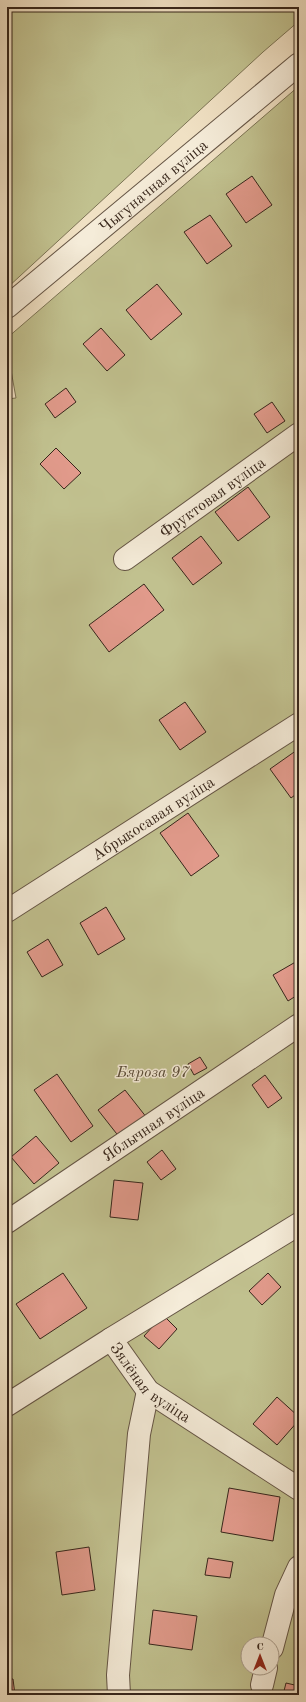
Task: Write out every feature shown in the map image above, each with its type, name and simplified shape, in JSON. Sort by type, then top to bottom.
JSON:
[{"type":"lane","name":"Чыгуначная вуліца","points":[[7,307],[299,64]]},
{"type":"lane","name":"Фруктовая вуліца","points":[[125,559],[299,434]]},
{"type":"lane","name":"Абрыкосавая вуліца","points":[[7,911],[299,724]]},
{"type":"lane","name":"Яблычная вуліца","points":[[7,1222],[299,1025]]},
{"type":"lane","name":"Зялёная вуліца","points":[[299,1224],[111,1339],[148,1391],[299,1489]]},
{"type":"lane","points":[[7,1405],[111,1339]]},
{"type":"lane","points":[[119,1695],[119,1668],[139,1434],[148,1391]]},
{"type":"lane","points":[[275,1636],[286,1595],[299,1566]]},
{"type":"green space","points":[[7,7],[299,7],[299,21],[263,52],[7,288]]},
{"type":"green space","name":"Бяроза 97","points":[[299,86],[299,1695],[7,1695],[7,399],[16,398],[7,348],[7,338]]},
{"type":"building","points":[[252,176],[272,205],[246,223],[226,194]]},
{"type":"building","points":[[210,215],[232,246],[207,264],[184,232]]},
{"type":"building","points":[[157,284],[182,314],[151,340],[126,310]]},
{"type":"building","points":[[101,328],[125,355],[107,371],[83,344]]},
{"type":"building","points":[[66,388],[76,402],[55,418],[45,404]]},
{"type":"building","points":[[272,402],[285,421],[267,433],[254,414]]},
{"type":"building","points":[[56,448],[81,473],[64,489],[40,464]]},
{"type":"building","points":[[248,487],[270,517],[238,541],[215,512]]},
{"type":"building","points":[[201,536],[222,563],[193,585],[172,558]]},
{"type":"building","points":[[144,584],[164,610],[109,652],[89,625]]},
{"type":"building","points":[[185,702],[206,732],[180,750],[159,720]]},
{"type":"building","points":[[297,750],[299,752],[299,792],[291,798],[270,769]]},
{"type":"building","points":[[188,813],[219,856],[191,876],[160,833]]},
{"type":"building","points":[[106,907],[125,939],[98,955],[80,923]]},
{"type":"building","points":[[48,939],[63,965],[42,977],[27,952]]},
{"type":"building","points":[[299,960],[299,994],[288,1001],[273,975]]},
{"type":"building","points":[[200,1057],[207,1068],[194,1075],[188,1064]]},
{"type":"building","points":[[57,1074],[93,1126],[71,1142],[34,1090]]},
{"type":"building","points":[[265,1075],[282,1098],[268,1108],[252,1085]]},
{"type":"building","points":[[125,1090],[147,1118],[120,1138],[98,1110]]},
{"type":"building","points":[[36,1136],[59,1163],[34,1184],[11,1157]]},
{"type":"building","points":[[162,1150],[176,1169],[161,1180],[147,1162]]},
{"type":"building","points":[[114,1180],[143,1183],[138,1220],[110,1217]]},
{"type":"building","points":[[63,1273],[87,1308],[40,1339],[16,1304]]},
{"type":"building","points":[[268,1273],[281,1287],[262,1305],[249,1291]]},
{"type":"building","points":[[163,1315],[177,1329],[159,1349],[144,1336]]},
{"type":"building","points":[[277,1397],[299,1417],[299,1420],[277,1445],[253,1424]]},
{"type":"building","points":[[229,1488],[280,1497],[273,1541],[221,1532]]},
{"type":"building","points":[[89,1547],[95,1590],[62,1595],[56,1552]]},
{"type":"building","points":[[208,1558],[233,1562],[230,1578],[205,1575]]},
{"type":"building","points":[[153,1610],[197,1616],[192,1650],[149,1644]]},
{"type":"building","points":[[7,1679],[13,1679],[15,1695],[7,1695]]},
{"type":"building","points":[[286,1683],[299,1686],[299,1695],[283,1695]]}]
